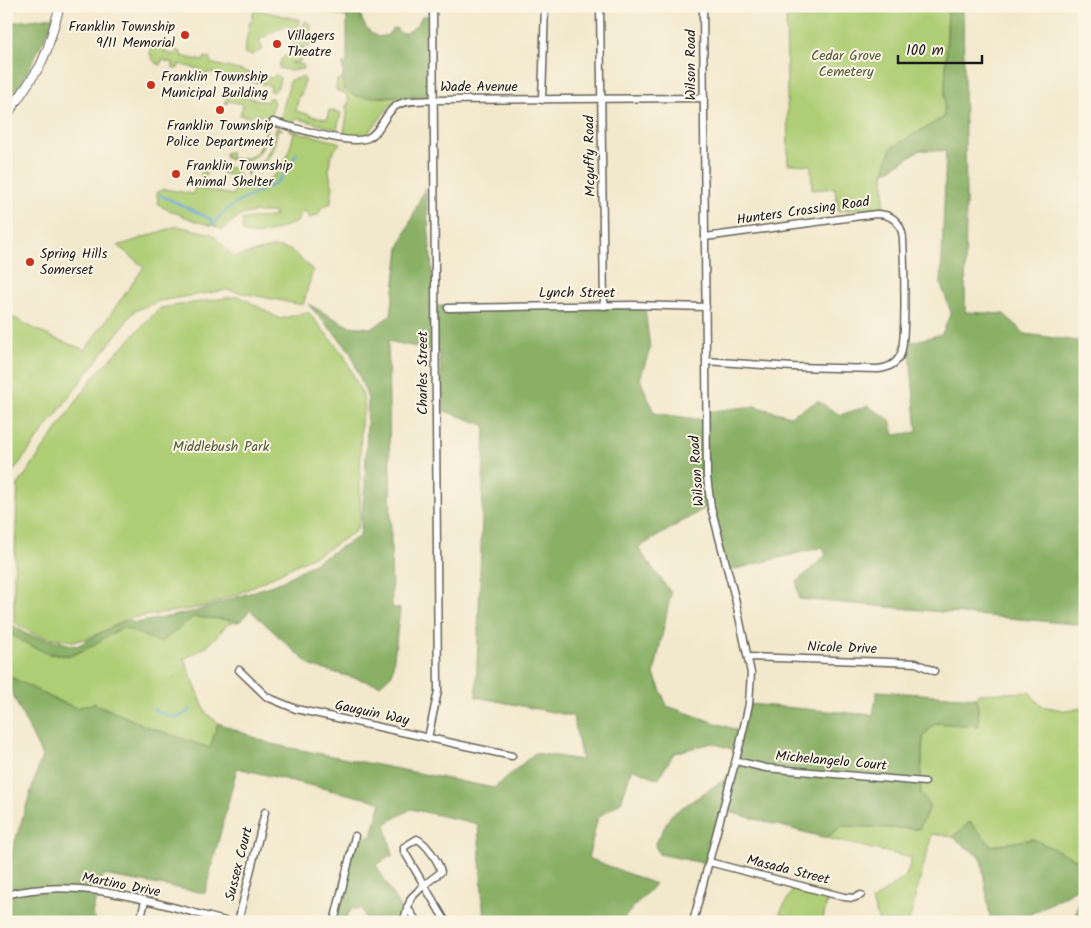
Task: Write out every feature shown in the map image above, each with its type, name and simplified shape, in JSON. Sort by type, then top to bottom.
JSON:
[{"type":"street","points":[[6,117],[40,66],[48,50],[60,6]]},
{"type":"street","name":"Charles Street","points":[[428,738],[438,691],[433,6]]},
{"type":"street","points":[[542,100],[544,6]]},
{"type":"street","name":"Mcguffy Road","points":[[600,6],[604,306]]},
{"type":"street","name":"Wilson Road","points":[[693,922],[736,761],[749,704],[751,673],[735,598],[710,507],[707,477],[703,6]]},
{"type":"street","name":"Wade Avenue","points":[[273,122],[347,140],[361,140],[374,133],[398,104],[434,100],[704,98]]},
{"type":"street","name":"Hunters Crossing Road","points":[[705,237],[876,214],[889,216],[899,226],[903,238],[904,294],[902,350],[896,363],[890,367],[878,369],[822,368],[706,361]]},
{"type":"street","name":"Lynch Street","points":[[448,308],[706,307]]},
{"type":"street","name":"Nicole Drive","points":[[748,657],[916,663],[934,671]]},
{"type":"street","name":"Gauguin Way","points":[[239,670],[267,697],[296,709],[512,756]]},
{"type":"street","name":"Michelangelo Court","points":[[736,761],[766,768],[925,782]]},
{"type":"street","name":"Sussex Court","points":[[238,922],[265,812]]},
{"type":"street","points":[[334,922],[355,836]]},
{"type":"street","points":[[403,922],[411,898],[424,885],[441,872],[440,867],[426,847],[417,839],[404,847],[404,851],[424,885],[446,922]]},
{"type":"street","name":"Masada Street","points":[[709,862],[844,897],[853,898],[861,895]]},
{"type":"street","name":"Martino Drive","points":[[6,896],[44,889],[73,888],[102,891],[229,922]]},
{"type":"street","points":[[140,922],[145,901]]},
{"type":"street","points":[[407,907],[417,922]]},
{"type":"green space","points":[[303,6],[362,6],[361,16],[364,24],[378,37],[388,35],[392,29],[396,28],[401,33],[408,32],[422,16],[429,16],[432,96],[366,97],[349,93],[343,88],[343,64],[347,63],[347,17]]},
{"type":"green space","name":"Cedar Grove Cemetery","points":[[786,6],[948,6],[944,117],[891,148],[884,173],[884,207],[838,211],[835,188],[812,190],[811,165],[788,164]]},
{"type":"green space","points":[[948,6],[963,6],[966,199],[965,312],[1004,314],[1025,334],[1085,342],[1085,625],[799,599],[797,582],[826,555],[823,547],[727,571],[710,505],[638,548],[671,593],[654,674],[667,706],[742,732],[749,704],[873,715],[877,691],[977,698],[979,726],[935,723],[923,737],[920,793],[930,806],[919,829],[842,826],[826,838],[722,810],[708,864],[659,854],[655,845],[671,815],[731,775],[737,751],[712,743],[674,753],[658,779],[632,768],[621,802],[598,817],[588,858],[655,884],[620,922],[484,922],[478,824],[411,809],[385,824],[393,855],[376,865],[408,922],[367,922],[362,909],[351,909],[345,921],[333,918],[351,840],[372,836],[381,802],[237,768],[205,893],[103,875],[92,913],[97,922],[6,922],[6,870],[42,756],[11,691],[6,688],[6,677],[9,676],[56,700],[77,708],[94,703],[148,727],[210,748],[218,723],[271,744],[494,788],[535,753],[582,760],[573,716],[476,697],[485,425],[444,411],[439,352],[388,341],[392,607],[400,609],[392,674],[380,685],[311,666],[250,610],[241,621],[193,617],[160,643],[123,627],[87,649],[62,655],[43,651],[6,632],[6,493],[9,478],[8,622],[28,635],[77,646],[125,620],[136,623],[197,611],[281,582],[360,536],[365,482],[368,399],[350,351],[308,304],[348,326],[373,328],[391,315],[399,248],[425,187],[435,306],[645,309],[650,349],[640,379],[654,413],[704,420],[705,412],[754,406],[790,416],[818,401],[840,415],[868,406],[890,420],[894,435],[917,432],[909,343],[942,334],[951,312],[941,284],[946,151],[920,150],[884,173],[891,148],[944,117]]},
{"type":"green space","points":[[254,9],[300,20],[300,24],[291,31],[288,25],[279,28],[259,40],[263,49],[252,55],[244,53]]},
{"type":"green space","points":[[55,17],[12,102],[6,100],[6,23]]},
{"type":"green space","points":[[305,21],[311,24],[311,46],[296,48],[292,41],[296,37],[295,35],[301,32]]},
{"type":"green space","points":[[151,46],[164,48],[164,52],[175,55],[176,50],[181,52],[181,56],[203,61],[205,57],[211,58],[210,63],[272,78],[276,74],[280,78],[279,85],[272,92],[270,91],[271,86],[235,78],[234,83],[222,80],[223,75],[208,72],[207,76],[201,74],[201,70],[179,64],[178,69],[173,68],[173,63],[162,60],[160,65],[150,55]]},
{"type":"green space","points":[[301,47],[304,48],[300,62],[289,63],[304,65],[303,69],[290,71],[279,68],[281,59]]},
{"type":"green space","points":[[303,77],[305,79],[296,111],[327,119],[329,110],[341,113],[336,134],[333,133],[333,128],[296,118],[293,124],[280,121],[290,80]]},
{"type":"green space","points":[[343,79],[380,98],[396,96],[417,98],[394,103],[365,135],[359,138],[352,137],[344,133],[347,114],[346,105],[348,105],[349,99],[346,94],[336,90],[337,80]]},
{"type":"green space","points":[[227,94],[267,102],[268,98],[272,98],[274,103],[270,118],[253,114],[250,117],[240,115],[243,104],[228,101],[227,104],[225,103]]},
{"type":"green space","points":[[262,124],[268,125],[267,134],[257,155],[244,161],[226,158],[225,154],[227,152],[231,152],[231,158],[240,159],[252,156],[257,152],[266,127]]},
{"type":"green space","points":[[279,127],[283,130],[278,129],[270,155],[262,164],[248,171],[247,176],[246,169],[253,167],[264,159],[276,128]]},
{"type":"green space","points":[[290,130],[341,143],[333,153],[329,169],[333,187],[331,203],[322,207],[318,215],[309,218],[308,214],[301,212],[297,222],[254,235],[243,231],[242,220],[275,216],[274,212],[247,213],[237,218],[224,229],[220,229],[195,221],[162,207],[158,203],[157,193],[164,189],[193,194],[195,187],[199,187],[202,170],[205,169],[209,162],[212,166],[207,170],[202,189],[233,195],[237,184],[237,177],[222,173],[219,169],[221,166],[237,169],[240,180],[248,183],[249,187],[268,180],[275,175],[285,161],[294,133]]},
{"type":"green space","points":[[177,226],[212,234],[234,257],[275,247],[291,250],[313,270],[303,305],[227,290],[159,301],[134,311],[9,477],[6,493],[6,314],[51,337],[85,350],[144,267],[118,246]]},
{"type":"green space","name":"Middlebush Park","points":[[239,296],[280,319],[308,312],[344,355],[363,396],[365,409],[361,420],[360,519],[356,531],[328,549],[236,595],[203,607],[132,618],[86,639],[72,641],[45,637],[31,633],[14,622],[18,485],[94,376],[160,308]]},
{"type":"green space","points":[[210,609],[241,621],[228,624],[206,647],[184,659],[206,713],[218,723],[210,748],[148,727],[94,703],[77,708],[56,700],[9,676],[6,677],[6,632],[48,654],[72,656],[123,627],[160,642],[193,616]]},
{"type":"green space","points":[[1029,692],[1041,706],[1069,711],[1085,707],[1085,861],[1078,860],[1033,839],[992,846],[970,822],[953,837],[932,834],[909,922],[879,922],[872,901],[906,876],[912,858],[826,838],[842,826],[919,829],[923,737],[935,723],[979,726],[977,694]]},
{"type":"green space","points":[[970,822],[992,846],[1033,839],[1078,860],[1085,861],[1085,922],[1074,922],[1082,886],[1029,915],[1028,922],[988,922],[990,917],[981,858],[953,837]]},
{"type":"green space","points":[[795,886],[829,895],[822,922],[779,914]]},
{"type":"waterway","points":[[213,225],[220,216],[235,204],[277,182],[286,172],[297,153]]},
{"type":"waterway","points":[[160,195],[211,219],[213,225]]},
{"type":"waterway","points":[[154,709],[173,717],[181,716],[191,709]]},
{"type":"place","name":"Franklin Township 9/11 Memorial","points":[[185,35]]},
{"type":"place","name":"Villagers Theatre","points":[[277,44]]},
{"type":"place","name":"Franklin Township Municipal Building","points":[[151,85]]},
{"type":"place","name":"Franklin Township Police Department","points":[[220,110]]},
{"type":"place","name":"Franklin Township Animal Shelter","points":[[176,174]]},
{"type":"place","name":"Spring Hills Somerset","points":[[30,262]]}]
